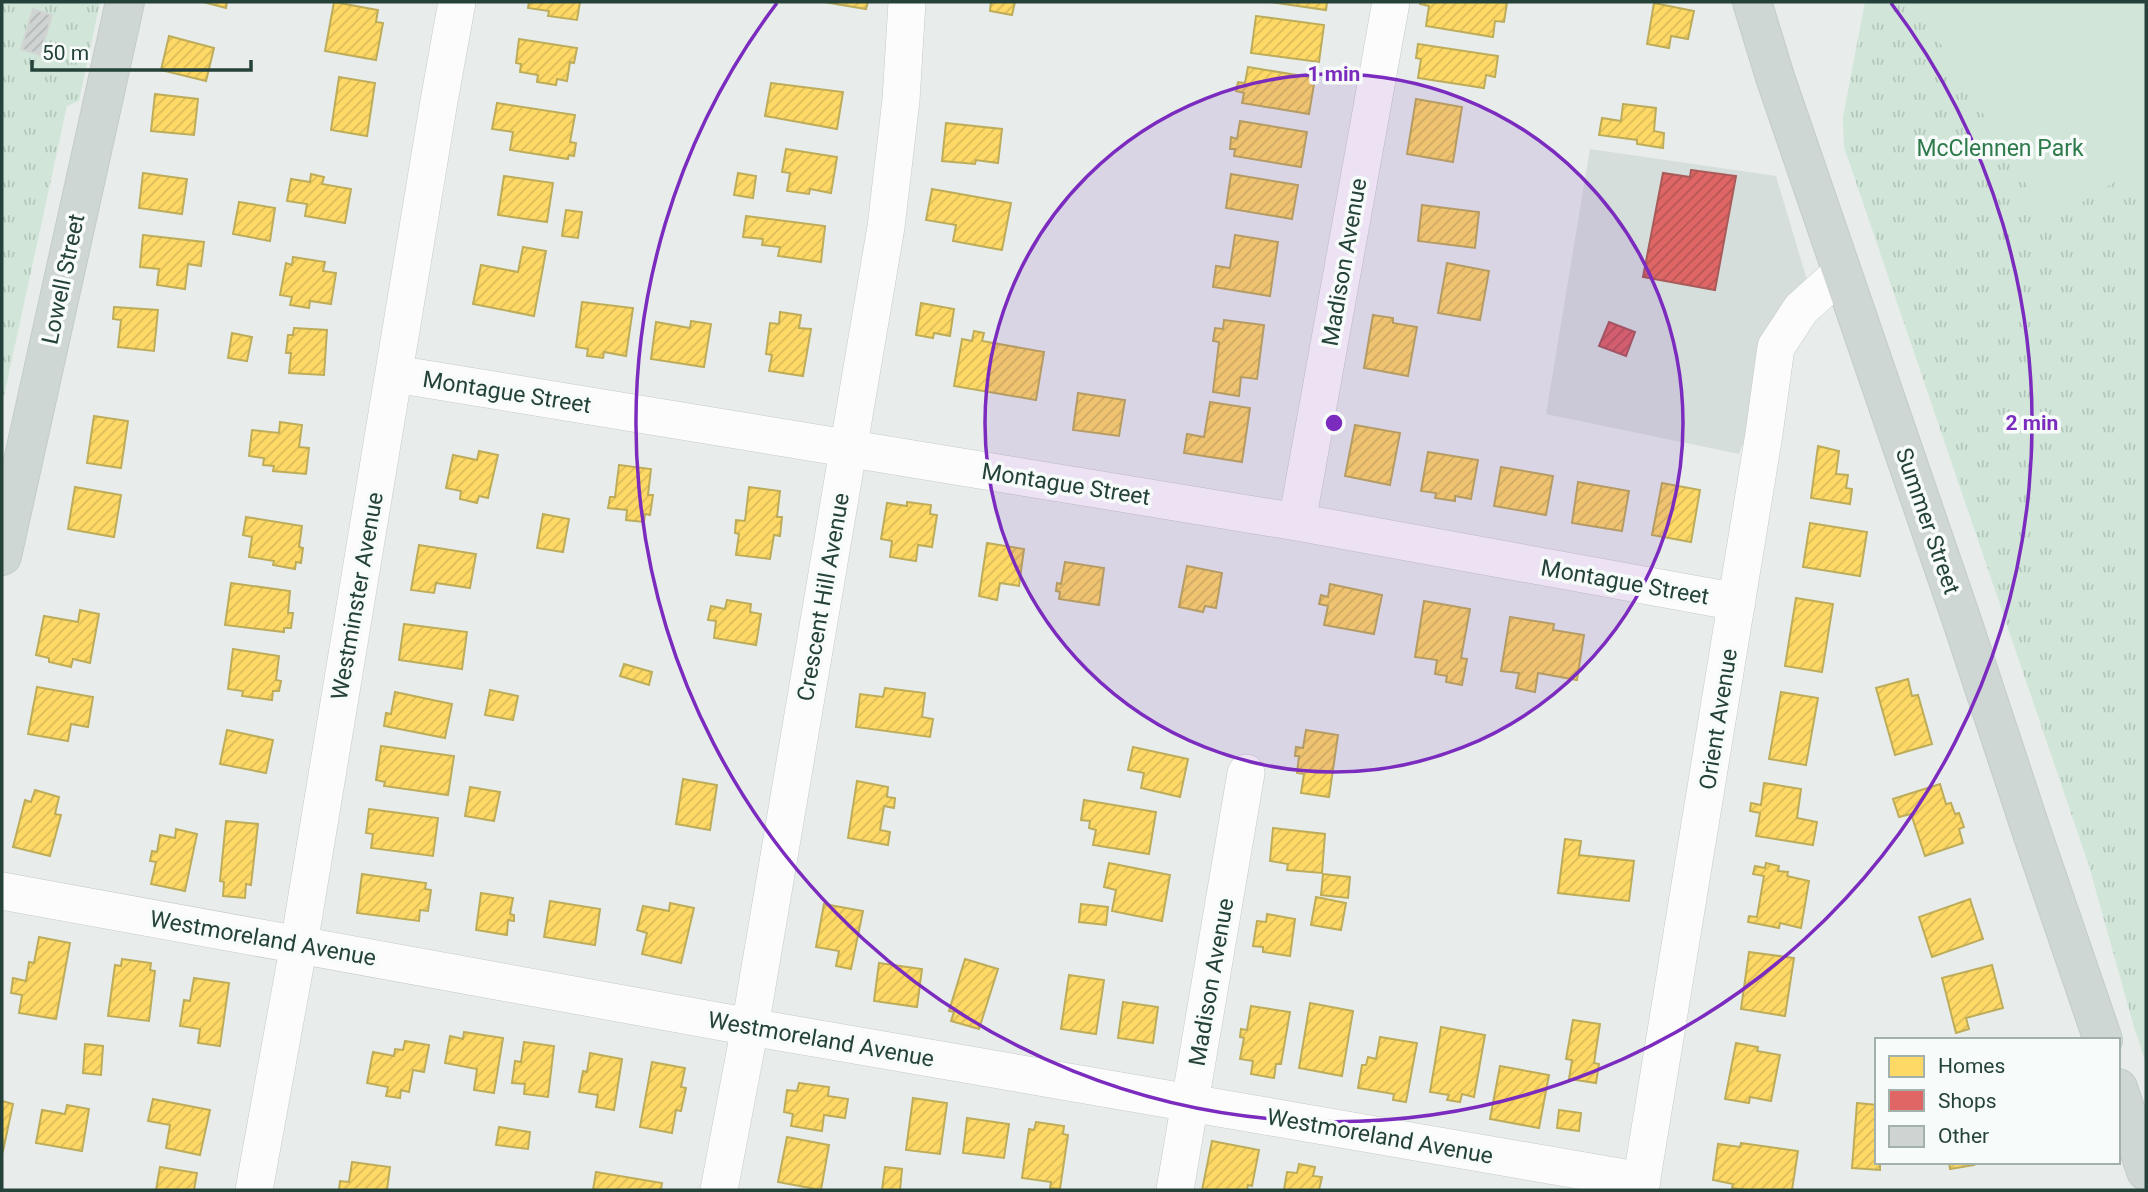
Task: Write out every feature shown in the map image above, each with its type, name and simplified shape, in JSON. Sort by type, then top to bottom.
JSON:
[{"type":"main road","name":"Lowell Street","points":[[2,556],[125,2]]},
{"type":"main road","name":"Summer Street","points":[[1752,2],[1774,77],[2102,1038]]},
{"type":"main road","points":[[2120,1094],[2146,1171]]},
{"type":"street","name":"Westminster Avenue","points":[[254,1190],[299,944],[457,2]]},
{"type":"street","name":"Crescent Hill Avenue","points":[[719,1190],[750,1027],[886,227],[901,100],[906,2]]},
{"type":"street","name":"Madison Avenue","points":[[1297,522],[1391,2]]},
{"type":"street","name":"Orient Avenue","points":[[1641,1186],[1776,347],[1801,309],[1842,272]]},
{"type":"street","name":"Montague Street","points":[[395,374],[1297,522],[1737,602]]},
{"type":"street","name":"Madison Avenue","points":[[1175,1190],[1247,773]]},
{"type":"street","name":"Westmoreland Avenue","points":[[2,891],[1641,1186]]},
{"type":"shaded area","points":[[1590,149],[1776,176],[1807,280],[1739,454],[1546,414]]},
{"type":"green space","points":[[2,2],[100,2],[79,101],[67,106],[2,405]]},
{"type":"green space","name":"McClennen Park","points":[[1865,2],[2146,2],[2146,1063],[2089,866],[1844,147],[1843,117]]},
{"type":"green space","points":[[1915,2],[2146,2],[2146,163],[2064,213],[2041,209]]},
{"type":"building: Homes","points":[[203,2],[227,2],[226,8]]},
{"type":"building: Homes","points":[[334,2],[378,10],[376,22],[383,23],[376,60],[325,51]]},
{"type":"building: Homes","points":[[529,2],[580,2],[577,20],[548,16],[549,11],[528,8]]},
{"type":"building: Homes","points":[[824,2],[868,2],[866,9]]},
{"type":"building: Homes","points":[[991,2],[1015,2],[1012,15],[990,11]]},
{"type":"building: Homes","points":[[1270,2],[1327,2],[1326,10]]},
{"type":"building: Homes","points":[[1420,2],[1507,3],[1504,22],[1495,21],[1493,37],[1426,26],[1429,6]]},
{"type":"building: Homes","points":[[1654,3],[1694,11],[1688,39],[1671,36],[1669,48],[1647,44]]},
{"type":"building: Homes","points":[[1256,16],[1324,25],[1319,62],[1251,53]]},
{"type":"building: Homes","points":[[169,36],[214,48],[206,81],[161,70]]},
{"type":"building: Homes","points":[[519,39],[577,48],[574,63],[570,62],[567,81],[557,79],[556,85],[537,82],[538,75],[520,72],[521,64],[516,63]]},
{"type":"building: Homes","points":[[1418,44],[1498,56],[1495,77],[1486,75],[1484,88],[1418,78],[1421,59],[1416,58]]},
{"type":"building: Homes","points":[[1248,67],[1315,78],[1309,114],[1242,103],[1244,93],[1236,91],[1238,82],[1245,83]]},
{"type":"building: Homes","points":[[339,77],[375,83],[367,136],[331,130]]},
{"type":"building: Homes","points":[[771,83],[843,92],[837,129],[765,116]]},
{"type":"building: Homes","points":[[155,94],[198,99],[194,135],[151,131]]},
{"type":"building: Homes","points":[[1416,99],[1462,107],[1453,162],[1407,154]]},
{"type":"building: Homes","points":[[497,103],[575,115],[570,142],[576,143],[574,156],[569,155],[568,159],[510,150],[513,132],[492,129]]},
{"type":"building: Homes","points":[[1623,104],[1656,108],[1654,131],[1664,133],[1663,148],[1637,144],[1637,140],[1599,135],[1602,118],[1621,121]]},
{"type":"building: Homes","points":[[1240,121],[1307,132],[1301,167],[1234,156],[1235,149],[1230,149],[1231,137],[1237,139]]},
{"type":"building: Homes","points":[[946,123],[1002,129],[998,163],[976,160],[975,164],[942,161]]},
{"type":"building: Homes","points":[[786,149],[837,157],[831,193],[810,189],[809,194],[787,191],[790,173],[782,172]]},
{"type":"building: Homes","points":[[143,173],[187,179],[182,214],[139,208]]},
{"type":"building: Homes","points":[[738,173],[756,176],[753,198],[734,195]]},
{"type":"building: Homes","points":[[311,174],[324,177],[322,184],[351,189],[345,223],[305,216],[307,204],[287,201],[291,179],[310,182]]},
{"type":"building: Homes","points":[[1231,174],[1298,185],[1292,219],[1226,208]]},
{"type":"building: Homes","points":[[504,176],[553,183],[547,222],[498,215]]},
{"type":"building: Homes","points":[[932,189],[1011,203],[1002,250],[953,241],[956,225],[926,220]]},
{"type":"building: Homes","points":[[239,202],[275,208],[270,241],[233,234]]},
{"type":"building: Homes","points":[[1422,205],[1479,212],[1475,248],[1418,241]]},
{"type":"building: Homes","points":[[566,210],[582,212],[578,238],[562,236]]},
{"type":"building: Homes","points":[[746,216],[825,226],[821,262],[778,256],[780,247],[762,245],[763,239],[743,237]]},
{"type":"building: Homes","points":[[143,235],[204,242],[201,266],[188,264],[185,289],[157,285],[159,269],[140,267]]},
{"type":"building: Homes","points":[[1235,235],[1278,242],[1270,296],[1213,287],[1216,266],[1230,268]]},
{"type":"building: Homes","points":[[523,247],[546,251],[534,316],[473,304],[481,265],[518,272]]},
{"type":"building: Homes","points":[[293,257],[325,262],[323,271],[336,273],[331,304],[310,301],[309,308],[290,305],[292,297],[280,295],[286,263],[292,265]]},
{"type":"building: Homes","points":[[1447,263],[1489,271],[1480,320],[1438,313]]},
{"type":"building: Homes","points":[[582,302],[633,308],[626,356],[604,352],[603,358],[587,356],[588,349],[576,347]]},
{"type":"building: Homes","points":[[921,303],[954,309],[950,336],[934,333],[933,338],[916,335]]},
{"type":"building: Homes","points":[[114,307],[158,310],[154,351],[118,347],[121,320],[113,319]]},
{"type":"building: Homes","points":[[780,312],[801,315],[799,328],[811,329],[803,376],[769,371],[772,355],[766,354],[770,323],[779,324]]},
{"type":"building: Homes","points":[[1373,315],[1393,318],[1393,323],[1417,327],[1408,376],[1364,368]]},
{"type":"building: Homes","points":[[1224,320],[1264,325],[1257,379],[1241,377],[1239,396],[1213,392],[1219,342],[1213,341],[1215,328],[1223,329]]},
{"type":"building: Homes","points":[[691,321],[711,324],[704,367],[651,359],[656,322],[690,328]]},
{"type":"building: Homes","points":[[294,328],[327,330],[324,375],[289,373],[291,353],[286,353],[288,335],[293,335]]},
{"type":"building: Homes","points":[[974,331],[984,333],[982,341],[1044,352],[1036,400],[954,386],[962,339],[972,341]]},
{"type":"building: Homes","points":[[232,333],[252,337],[247,361],[228,358]]},
{"type":"building: Homes","points":[[1078,393],[1125,400],[1119,436],[1073,430]]},
{"type":"building: Homes","points":[[1210,402],[1250,408],[1242,462],[1184,453],[1187,434],[1204,437]]},
{"type":"building: Homes","points":[[94,416],[128,421],[121,468],[87,463]]},
{"type":"building: Homes","points":[[280,422],[302,425],[299,447],[309,448],[306,474],[273,471],[274,466],[263,465],[264,458],[249,456],[252,430],[279,433]]},
{"type":"building: Homes","points":[[1355,425],[1400,433],[1390,485],[1345,476]]},
{"type":"building: Homes","points":[[1818,446],[1839,451],[1836,474],[1848,475],[1846,488],[1852,489],[1850,504],[1811,498]]},
{"type":"building: Homes","points":[[479,451],[498,455],[488,498],[479,496],[477,503],[460,499],[461,491],[446,488],[453,455],[477,460]]},
{"type":"building: Homes","points":[[1428,452],[1478,460],[1471,499],[1455,496],[1455,501],[1435,498],[1436,493],[1421,491]]},
{"type":"building: Homes","points":[[619,465],[651,469],[648,495],[653,495],[650,515],[645,514],[644,522],[626,520],[627,510],[608,508],[610,497],[615,497]]},
{"type":"building: Homes","points":[[1501,467],[1553,476],[1546,515],[1494,506]]},
{"type":"building: Homes","points":[[1578,482],[1629,491],[1622,531],[1572,523]]},
{"type":"building: Homes","points":[[1662,483],[1700,490],[1691,542],[1652,535]]},
{"type":"building: Homes","points":[[75,487],[121,495],[114,537],[68,529]]},
{"type":"building: Homes","points":[[749,487],[780,491],[777,517],[782,517],[780,536],[774,535],[770,559],[736,555],[739,534],[735,533],[736,520],[745,521]]},
{"type":"building: Homes","points":[[907,502],[931,505],[930,514],[937,515],[932,547],[918,545],[916,561],[890,557],[892,541],[881,539],[887,503],[907,506]]},
{"type":"building: Homes","points":[[543,514],[569,519],[563,552],[537,548]]},
{"type":"building: Homes","points":[[246,517],[302,526],[299,547],[303,548],[301,563],[296,562],[295,569],[273,565],[274,561],[249,557],[252,537],[243,535]]},
{"type":"building: Homes","points":[[1810,523],[1867,532],[1860,576],[1803,567]]},
{"type":"building: Homes","points":[[987,543],[1024,549],[1019,586],[1000,583],[997,600],[979,596]]},
{"type":"building: Homes","points":[[419,545],[476,554],[470,588],[436,583],[434,593],[411,590]]},
{"type":"building: Homes","points":[[1065,562],[1104,568],[1099,605],[1059,599],[1057,583],[1061,584]]},
{"type":"building: Homes","points":[[1187,566],[1222,573],[1216,608],[1205,606],[1203,612],[1179,607]]},
{"type":"building: Homes","points":[[231,583],[290,591],[288,613],[293,613],[291,628],[284,628],[284,632],[225,625]]},
{"type":"building: Homes","points":[[1330,584],[1382,595],[1374,634],[1324,625],[1328,606],[1319,604],[1321,595],[1328,597]]},
{"type":"building: Homes","points":[[1796,598],[1833,604],[1822,672],[1785,666]]},
{"type":"building: Homes","points":[[727,600],[751,604],[750,612],[761,614],[756,645],[714,638],[716,621],[708,620],[711,606],[725,609]]},
{"type":"building: Homes","points":[[1424,601],[1470,609],[1461,658],[1467,659],[1462,685],[1446,682],[1447,676],[1435,674],[1437,660],[1415,657]]},
{"type":"building: Homes","points":[[80,610],[99,614],[90,663],[73,659],[71,667],[49,662],[49,658],[36,655],[44,616],[78,622]]},
{"type":"building: Homes","points":[[1510,617],[1554,624],[1553,630],[1584,635],[1577,680],[1538,673],[1535,692],[1516,688],[1519,673],[1501,671]]},
{"type":"building: Homes","points":[[404,624],[467,632],[462,669],[399,660]]},
{"type":"building: Homes","points":[[233,649],[279,656],[276,680],[281,681],[279,691],[273,691],[272,700],[242,696],[243,691],[228,689]]},
{"type":"building: Homes","points":[[624,664],[652,672],[649,685],[620,676]]},
{"type":"building: Homes","points":[[1908,679],[1912,696],[1918,695],[1932,744],[1895,755],[1876,688]]},
{"type":"building: Homes","points":[[37,687],[93,697],[88,727],[71,724],[68,741],[28,734]]},
{"type":"building: Homes","points":[[885,688],[925,693],[922,717],[933,719],[930,737],[856,727],[860,694],[883,697]]},
{"type":"building: Homes","points":[[490,690],[518,696],[513,720],[485,715]]},
{"type":"building: Homes","points":[[395,692],[452,704],[445,738],[384,726],[386,713],[391,714]]},
{"type":"building: Homes","points":[[1781,692],[1818,698],[1806,765],[1769,759]]},
{"type":"building: Homes","points":[[227,730],[273,740],[266,773],[220,764]]},
{"type":"building: Homes","points":[[1306,730],[1338,735],[1329,797],[1301,793],[1304,774],[1297,773],[1299,756],[1295,756],[1296,747],[1303,748]]},
{"type":"building: Homes","points":[[381,746],[454,756],[448,795],[384,786],[385,782],[376,780]]},
{"type":"building: Homes","points":[[1133,747],[1188,759],[1180,797],[1141,788],[1144,773],[1128,770]]},
{"type":"building: Homes","points":[[683,779],[717,785],[710,830],[676,824]]},
{"type":"building: Homes","points":[[857,781],[888,787],[887,797],[895,798],[894,808],[884,806],[880,830],[890,832],[888,845],[848,838]]},
{"type":"building: Homes","points":[[1764,783],[1801,789],[1797,818],[1817,822],[1813,845],[1756,836],[1760,813],[1750,811],[1751,803],[1761,805]]},
{"type":"building: Homes","points":[[1940,784],[1946,804],[1951,803],[1955,814],[1959,813],[1964,827],[1959,829],[1963,843],[1925,856],[1911,814],[1899,817],[1893,799]]},
{"type":"building: Homes","points":[[470,787],[500,792],[494,821],[465,816]]},
{"type":"building: Homes","points":[[35,790],[59,797],[55,814],[61,815],[50,856],[13,847],[25,800],[31,802]]},
{"type":"building: Homes","points":[[1084,800],[1156,812],[1149,854],[1093,845],[1096,830],[1089,828],[1090,821],[1081,820]]},
{"type":"building: Homes","points":[[369,809],[438,818],[433,856],[371,848],[373,834],[366,833]]},
{"type":"building: Homes","points":[[226,821],[258,824],[251,885],[246,884],[245,898],[223,896],[224,882],[220,881]]},
{"type":"building: Homes","points":[[1273,828],[1325,834],[1322,873],[1287,870],[1288,864],[1270,861]]},
{"type":"building: Homes","points":[[176,829],[197,834],[185,891],[151,884],[156,862],[150,861],[152,851],[157,852],[160,835],[175,838]]},
{"type":"building: Homes","points":[[1565,839],[1581,841],[1579,855],[1634,861],[1629,901],[1558,893]]},
{"type":"building: Homes","points":[[1109,863],[1170,875],[1162,921],[1112,911],[1116,890],[1104,887]]},
{"type":"building: Homes","points":[[1766,863],[1779,866],[1778,871],[1788,872],[1787,876],[1809,881],[1801,928],[1780,923],[1779,928],[1748,922],[1749,916],[1757,917],[1764,876],[1753,874],[1755,866],[1765,868]]},
{"type":"building: Homes","points":[[362,874],[426,883],[425,889],[431,890],[428,911],[420,910],[419,921],[357,913]]},
{"type":"building: Homes","points":[[1323,874],[1350,877],[1348,898],[1321,895]]},
{"type":"building: Homes","points":[[481,893],[513,898],[510,914],[514,915],[514,921],[508,920],[507,935],[476,930]]},
{"type":"building: Homes","points":[[1316,897],[1346,903],[1341,930],[1311,925]]},
{"type":"building: Homes","points":[[1970,899],[1983,939],[1932,957],[1919,917]]},
{"type":"building: Homes","points":[[550,901],[600,909],[595,945],[544,937]]},
{"type":"building: Homes","points":[[670,903],[694,908],[681,963],[642,954],[647,933],[637,930],[643,906],[669,911]]},
{"type":"building: Homes","points":[[824,904],[863,911],[851,969],[836,966],[839,951],[816,947]]},
{"type":"building: Homes","points":[[1081,904],[1108,907],[1106,925],[1079,922]]},
{"type":"building: Homes","points":[[1267,914],[1295,919],[1290,956],[1263,952],[1263,947],[1253,946],[1257,921],[1266,922]]},
{"type":"building: Homes","points":[[39,937],[70,943],[56,1019],[19,1013],[22,995],[11,993],[13,978],[26,981],[29,962],[34,963]]},
{"type":"building: Homes","points":[[1749,952],[1794,958],[1785,1016],[1741,1009]]},
{"type":"building: Homes","points":[[122,959],[151,963],[150,970],[155,971],[149,1021],[108,1016],[115,965],[121,966]]},
{"type":"building: Homes","points":[[965,959],[998,969],[979,1029],[951,1021],[954,1012],[949,1011]]},
{"type":"building: Homes","points":[[879,963],[922,969],[917,1007],[874,1001]]},
{"type":"building: Homes","points":[[1992,965],[2003,1008],[1966,1018],[1969,1029],[1956,1033],[1942,978]]},
{"type":"building: Homes","points":[[1069,975],[1104,980],[1096,1034],[1061,1029]]},
{"type":"building: Homes","points":[[194,978],[229,983],[220,1046],[198,1043],[200,1029],[180,1026],[184,1000],[190,1001]]},
{"type":"building: Homes","points":[[1123,1002],[1158,1007],[1153,1043],[1118,1038]]},
{"type":"building: Homes","points":[[1310,1003],[1353,1011],[1342,1076],[1299,1068]]},
{"type":"building: Homes","points":[[1251,1006],[1290,1012],[1281,1064],[1276,1064],[1274,1078],[1251,1074],[1253,1061],[1240,1059],[1244,1038],[1240,1037],[1241,1029],[1247,1030]]},
{"type":"building: Homes","points":[[1573,1020],[1600,1024],[1594,1063],[1599,1064],[1596,1083],[1569,1079],[1572,1060],[1566,1059]]},
{"type":"building: Homes","points":[[1441,1027],[1485,1035],[1474,1097],[1462,1094],[1460,1102],[1447,1100],[1449,1095],[1430,1092]]},
{"type":"building: Homes","points":[[464,1032],[503,1038],[494,1093],[474,1090],[477,1069],[445,1063],[450,1036],[463,1039]]},
{"type":"building: Homes","points":[[1380,1037],[1417,1043],[1406,1102],[1393,1100],[1394,1094],[1358,1088],[1362,1065],[1366,1065],[1368,1057],[1376,1059]]},
{"type":"building: Homes","points":[[405,1041],[429,1045],[424,1072],[413,1070],[409,1092],[401,1090],[400,1098],[386,1096],[388,1087],[367,1083],[373,1052],[394,1056],[395,1049],[403,1050]]},
{"type":"building: Homes","points":[[524,1042],[554,1046],[548,1097],[524,1094],[525,1084],[512,1083],[515,1061],[521,1062]]},
{"type":"building: Homes","points":[[1736,1043],[1758,1047],[1757,1051],[1780,1055],[1771,1101],[1750,1097],[1749,1103],[1725,1099]]},
{"type":"building: Homes","points":[[85,1044],[103,1046],[101,1075],[83,1073]]},
{"type":"building: Homes","points":[[590,1053],[622,1059],[614,1110],[596,1107],[598,1095],[579,1092],[583,1071],[587,1072]]},
{"type":"building: Homes","points":[[652,1062],[685,1068],[681,1087],[686,1088],[681,1111],[676,1110],[672,1133],[640,1127]]},
{"type":"building: Homes","points":[[1500,1066],[1549,1075],[1539,1128],[1490,1119]]},
{"type":"building: Homes","points":[[799,1083],[829,1087],[828,1096],[848,1099],[845,1118],[824,1115],[822,1131],[791,1126],[793,1114],[784,1112],[787,1090],[797,1091]]},
{"type":"building: Homes","points":[[913,1098],[947,1103],[940,1154],[906,1150]]},
{"type":"building: Homes","points":[[153,1099],[210,1110],[200,1155],[166,1148],[170,1125],[148,1121]]},
{"type":"building: Homes","points":[[2,1101],[13,1104],[3,1151],[2,1150]]},
{"type":"building: Homes","points":[[1857,1103],[1875,1105],[1875,1164],[1880,1164],[1880,1170],[1852,1168]]},
{"type":"building: Homes","points":[[67,1105],[89,1109],[82,1151],[36,1143],[42,1110],[65,1114]]},
{"type":"building: Homes","points":[[1559,1110],[1581,1113],[1579,1131],[1557,1128]]},
{"type":"building: Homes","points":[[967,1118],[1009,1124],[1004,1158],[963,1153]]},
{"type":"building: Homes","points":[[1036,1122],[1064,1126],[1063,1134],[1068,1135],[1060,1189],[1050,1188],[1051,1182],[1022,1178],[1029,1129],[1034,1130]]},
{"type":"building: Homes","points":[[499,1127],[530,1132],[528,1149],[496,1145]]},
{"type":"building: Homes","points":[[787,1137],[829,1145],[821,1190],[778,1182]]},
{"type":"building: Homes","points":[[1212,1141],[1259,1150],[1252,1186],[1248,1185],[1247,1190],[1202,1190]]},
{"type":"building: Homes","points":[[1741,1143],[1798,1151],[1792,1190],[1746,1190],[1732,1188],[1733,1184],[1713,1180],[1718,1144],[1740,1147]]},
{"type":"building: Homes","points":[[352,1162],[390,1167],[387,1190],[339,1190],[340,1181],[349,1182]]},
{"type":"building: Homes","points":[[1299,1164],[1315,1167],[1313,1176],[1322,1177],[1319,1190],[1284,1190],[1287,1172],[1297,1173]]},
{"type":"building: Homes","points":[[1949,1164],[1974,1165],[1950,1169]]},
{"type":"building: Homes","points":[[160,1167],[197,1173],[194,1190],[156,1190]]},
{"type":"building: Homes","points":[[885,1167],[902,1169],[900,1190],[882,1190]]},
{"type":"building: Homes","points":[[596,1172],[662,1183],[661,1190],[593,1190]]},
{"type":"building: Shops","points":[[1691,170],[1736,176],[1715,290],[1643,277],[1663,173],[1690,177]]},
{"type":"building: Shops","points":[[1609,322],[1635,332],[1626,356],[1599,346]]},
{"type":"building: Other","points":[[33,9],[52,15],[40,55],[21,49]]}]
